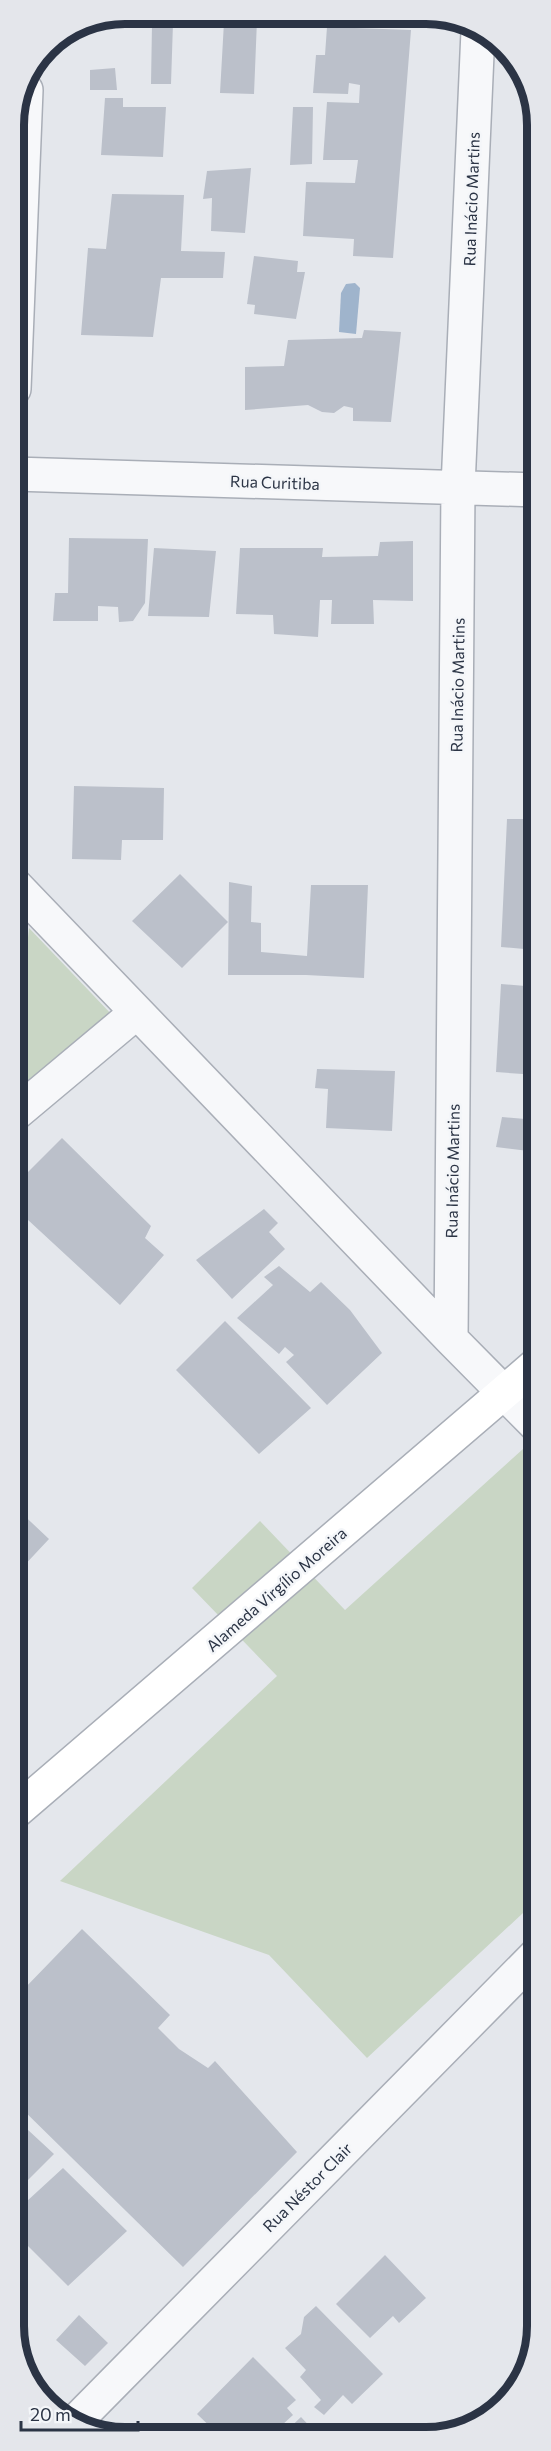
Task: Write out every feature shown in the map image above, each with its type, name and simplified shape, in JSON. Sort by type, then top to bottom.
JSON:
[{"type":"main road","name":"Alameda Virgílio Moreira","points":[[24,1803],[527,1373]]},
{"type":"street","name":"Rua Inácio Martins","points":[[451,1339],[458,487],[478,38]]},
{"type":"street","points":[[24,140],[25,111]]},
{"type":"street","name":"Rua Curitiba","points":[[24,474],[527,490]]},
{"type":"street","points":[[24,894],[527,1416]]},
{"type":"street","points":[[24,1107],[137,1012]]},
{"type":"street","name":"Rua Néstor Clair","points":[[80,2416],[527,1964]]},
{"type":"green space","points":[[29,928],[114,1017],[24,1098],[24,975]]},
{"type":"green space","points":[[523,1449],[527,1453],[527,1909],[367,2058],[269,1955],[60,1881],[277,1676],[192,1588],[260,1521],[345,1610]]},
{"type":"water","points":[[355,283],[360,288],[356,334],[339,332],[341,293],[346,284]]},
{"type":"building","points":[[152,24],[173,24],[171,84],[151,84]]},
{"type":"building","points":[[224,24],[257,24],[254,94],[220,93]]},
{"type":"building","points":[[327,27],[411,30],[393,258],[353,256],[354,239],[303,236],[306,182],[355,183],[358,160],[323,160],[327,102],[359,103],[360,85],[349,83],[348,94],[313,93],[316,55],[325,55]]},
{"type":"building","points":[[115,68],[117,90],[90,90],[90,70]]},
{"type":"building","points":[[105,98],[123,98],[123,107],[166,107],[163,157],[101,155]]},
{"type":"building","points":[[293,107],[313,107],[312,164],[290,165]]},
{"type":"building","points":[[251,168],[245,233],[211,231],[212,198],[203,199],[207,171]]},
{"type":"building","points":[[112,194],[184,195],[181,251],[225,252],[223,278],[161,278],[153,337],[81,335],[88,248],[106,249]]},
{"type":"building","points":[[254,256],[298,261],[297,272],[305,272],[296,319],[254,314],[255,305],[247,304]]},
{"type":"building","points":[[364,330],[401,332],[391,422],[353,421],[353,408],[344,406],[334,413],[322,412],[308,405],[245,410],[245,367],[284,366],[288,340],[362,338]]},
{"type":"building","points":[[69,538],[148,539],[145,603],[133,621],[119,622],[118,607],[98,606],[98,621],[53,621],[55,593],[68,593]]},
{"type":"building","points":[[413,541],[413,601],[373,600],[374,624],[331,624],[332,600],[320,600],[318,637],[274,634],[273,615],[236,614],[240,548],[323,548],[322,557],[378,556],[380,542]]},
{"type":"building","points":[[154,548],[216,551],[209,617],[148,616]]},
{"type":"building","points":[[527,603],[527,629],[525,629]]},
{"type":"building","points":[[74,786],[164,788],[163,840],[122,840],[121,860],[72,859]]},
{"type":"building","points":[[507,819],[527,819],[527,949],[501,947]]},
{"type":"building","points":[[180,874],[228,922],[182,968],[132,921]]},
{"type":"building","points":[[229,882],[252,886],[251,922],[261,923],[261,952],[307,956],[311,885],[368,885],[364,978],[228,975]]},
{"type":"building","points":[[501,984],[527,986],[527,1074],[496,1072]]},
{"type":"building","points":[[317,1069],[395,1071],[392,1131],[326,1128],[328,1089],[315,1088]]},
{"type":"building","points":[[502,1117],[527,1119],[527,1151],[496,1147]]},
{"type":"building","points":[[62,1138],[151,1226],[145,1238],[164,1255],[120,1305],[24,1216],[24,1176]]},
{"type":"building","points":[[264,1209],[278,1223],[269,1232],[285,1249],[232,1299],[196,1260]]},
{"type":"building","points":[[279,1266],[310,1292],[321,1282],[350,1310],[382,1353],[327,1405],[286,1362],[294,1355],[285,1347],[279,1354],[237,1318],[273,1285],[264,1277]]},
{"type":"building","points":[[225,1321],[311,1408],[259,1454],[176,1370]]},
{"type":"building","points":[[24,1515],[49,1539],[24,1566]]},
{"type":"building","points":[[82,1929],[170,2015],[158,2028],[179,2049],[208,2068],[215,2061],[297,2152],[183,2267],[24,2111],[24,1997],[26,1995],[24,1989]]},
{"type":"building","points":[[24,2126],[54,2154],[24,2184]]},
{"type":"building","points":[[63,2168],[127,2231],[68,2286],[24,2242],[24,2204]]},
{"type":"building","points":[[385,2255],[426,2298],[399,2323],[393,2316],[370,2338],[336,2304]]},
{"type":"building","points":[[316,2306],[383,2374],[352,2404],[343,2395],[324,2415],[314,2407],[321,2400],[300,2377],[306,2370],[285,2348],[301,2334],[304,2317]]},
{"type":"building","points":[[79,2315],[108,2343],[85,2366],[56,2340]]},
{"type":"building","points":[[253,2357],[296,2400],[287,2408],[293,2415],[280,2427],[211,2427],[197,2414]]},
{"type":"building","points":[[301,2417],[310,2427],[290,2427]]}]
